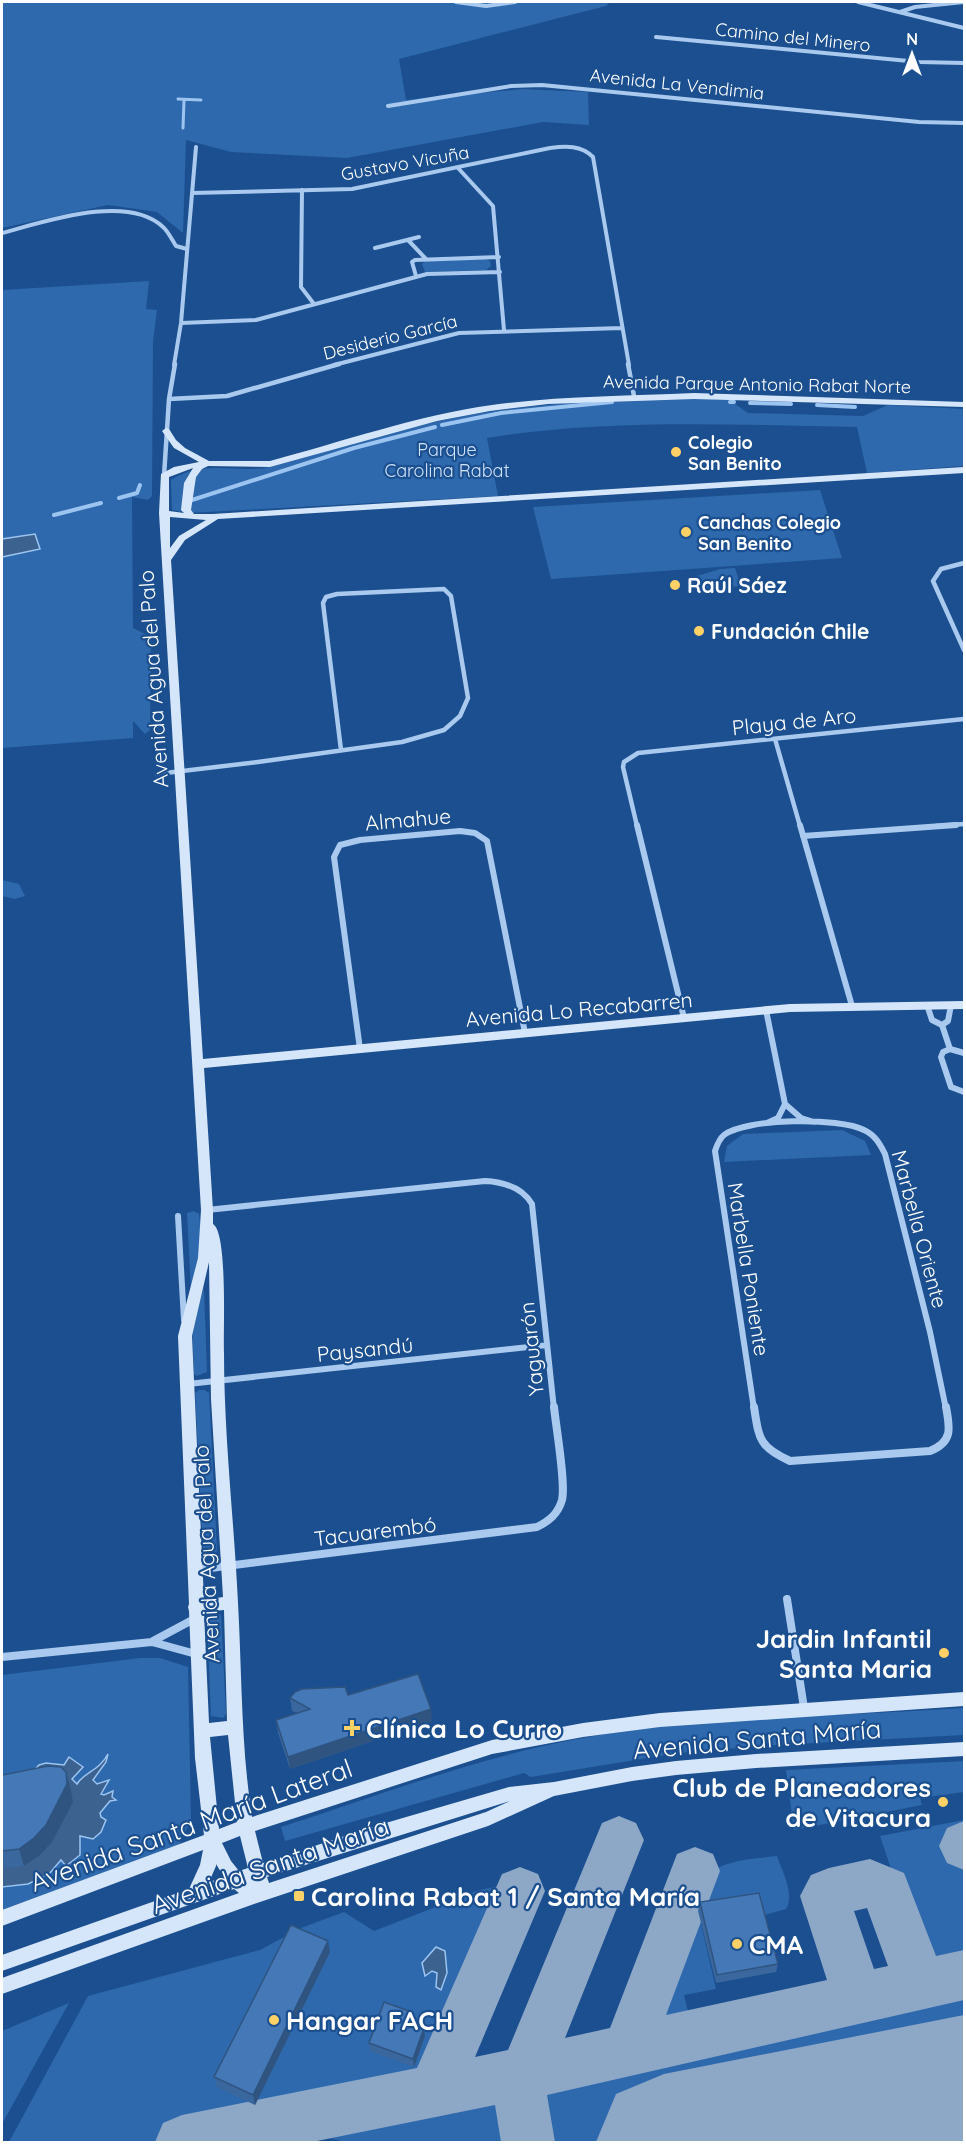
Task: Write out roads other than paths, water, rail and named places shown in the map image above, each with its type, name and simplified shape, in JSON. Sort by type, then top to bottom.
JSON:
[{"type":"street","points":[[456,2],[470,6],[489,6],[515,2]]},
{"type":"street","points":[[858,2],[964,28]]},
{"type":"street","points":[[900,12],[915,7],[964,2]]},
{"type":"street","name":"Camino del Minero","points":[[656,37],[927,63],[964,63]]},
{"type":"street","name":"Avenida La Vendimia","points":[[388,106],[511,86],[542,85],[919,122],[964,123]]},
{"type":"street","name":"Avenida Agua del Palo","points":[[185,1336],[204,1258],[207,1210],[166,559],[164,476],[169,399],[181,323],[196,147]]},
{"type":"street","name":"Gustavo Vicuña","points":[[192,193],[360,188],[558,147],[573,147],[586,151],[593,157],[622,328]]},
{"type":"street","points":[[458,168],[492,203],[499,256],[504,330]]},
{"type":"street","points":[[302,190],[301,287],[314,304]]},
{"type":"street","points":[[2,233],[78,214],[117,211],[144,215],[158,221],[170,231],[176,246],[187,249]]},
{"type":"street","points":[[375,248],[419,237]]},
{"type":"street","points":[[408,240],[426,259]]},
{"type":"street","points":[[416,276],[412,262],[426,259],[499,256]]},
{"type":"street","points":[[181,323],[248,321],[416,276],[500,272]]},
{"type":"street","points":[[622,328],[634,396]]},
{"type":"street","name":"Desiderio García","points":[[169,399],[227,396],[448,335],[504,330],[622,328]]},
{"type":"street","name":"Avenida Parque Antonio Rabat Norte","points":[[164,476],[187,465],[270,464],[404,426],[490,408],[548,400],[634,396],[732,396],[964,405]]},
{"type":"street","points":[[166,431],[172,441],[182,450],[212,463]]},
{"type":"street","points":[[192,517],[186,510],[190,477],[195,469],[212,463]]},
{"type":"street","points":[[164,513],[192,517],[224,517],[964,470]]},
{"type":"street","points":[[166,559],[174,545],[190,531],[224,517]]},
{"type":"street","points":[[964,563],[951,564],[938,571],[934,577],[935,586],[964,650]]},
{"type":"street","points":[[157,774],[341,750],[434,734],[444,730],[457,719],[467,703],[468,693],[451,596],[444,589],[337,594],[326,597],[323,603],[341,750]]},
{"type":"street","name":"Playa de Aro","points":[[684,1018],[623,767],[624,762],[638,753],[964,719]]},
{"type":"street","points":[[775,739],[852,1006]]},
{"type":"street","points":[[803,836],[964,824]]},
{"type":"street","name":"Almahue","points":[[360,1049],[334,857],[340,845],[360,840],[460,831],[470,831],[483,836],[487,841],[525,1033]]},
{"type":"street","points":[[927,1005],[932,1020],[942,1025],[950,1048]]},
{"type":"street","points":[[942,1025],[948,1021],[951,1005]]},
{"type":"street","name":"Avenida Lo Recabarren","points":[[199,1064],[766,1010],[852,1006],[964,1005]]},
{"type":"street","points":[[766,1010],[785,1104],[801,1118],[823,1123]]},
{"type":"street","points":[[964,1053],[950,1048],[943,1052],[941,1057],[949,1084],[954,1090],[964,1092]]},
{"type":"street","points":[[761,1125],[778,1118],[785,1104]]},
{"type":"street","name":"Marbella Oriente","points":[[790,1124],[857,1125],[869,1130],[881,1145],[950,1417],[951,1430],[948,1440],[936,1449],[925,1452],[790,1461]]},
{"type":"street","name":"Marbella Poniente","points":[[790,1124],[761,1125],[734,1130],[725,1134],[716,1147],[715,1154],[758,1435],[771,1452],[790,1461]]},
{"type":"street","name":"Yaguarón","points":[[207,1210],[485,1181],[512,1186],[526,1194],[532,1204],[563,1493],[561,1504],[555,1515]]},
{"type":"street","name":"Avenida Agua del Palo","points":[[207,1210],[213,1235],[218,1319],[218,1381],[231,1603],[234,1728],[244,1827],[257,1873],[259,1894]]},
{"type":"street","name":"Avenida Agua del Palo","points":[[178,1216],[205,1791],[212,1838],[225,1866],[236,1880],[259,1894]]},
{"type":"street","name":"Paysandú","points":[[187,1384],[547,1346]]},
{"type":"street","name":"Tacuarembó","points":[[194,1570],[513,1533],[546,1524],[555,1515]]},
{"type":"street","points":[[787,1599],[804,1708]]},
{"type":"street","points":[[152,1642],[195,1612],[231,1603]]},
{"type":"street","points":[[2,1657],[152,1642],[198,1654]]},
{"type":"street","name":"Avenida Santa María Lateral","points":[[2,1918],[212,1838],[492,1747],[631,1724],[804,1708],[964,1699]]},
{"type":"street","points":[[202,1730],[234,1728]]},
{"type":"street","name":"Avenida Santa María","points":[[2,1963],[257,1873],[480,1801],[509,1794],[554,1789],[676,1768],[964,1749]]},
{"type":"street","name":"Avenida Santa María","points":[[2,1986],[259,1894],[488,1819],[554,1789]]},
{"type":"street","points":[[195,1894],[208,1866],[212,1838]]},
{"type":"waterway","points":[[178,99],[201,100]]},
{"type":"waterway","points":[[183,128],[184,100]]},
{"type":"waterway","points":[[442,425],[501,413],[612,402]]},
{"type":"waterway","points":[[750,403],[791,404]]},
{"type":"waterway","points":[[817,405],[855,407]]},
{"type":"waterway","points":[[192,500],[354,448],[435,427]]},
{"type":"waterway","points":[[119,498],[137,493],[140,485]]},
{"type":"waterway","points":[[54,515],[101,503]]},
{"type":"place","name":"Colegio San Benito","points":[[676,452]]},
{"type":"place","name":"Canchas Colegio San Benito","points":[[686,532]]},
{"type":"place","name":"Raúl Sáez","points":[[675,585]]},
{"type":"place","name":"Fundación Chile","points":[[699,631]]},
{"type":"place","name":"Jardin Infantil Santa Maria","points":[[944,1653]]},
{"type":"place","name":"Clínica Lo Curro","points":[[352,1728]]},
{"type":"place","name":"Club de Planeadores de Vitacura","points":[[943,1802]]},
{"type":"place","name":"Carolina Rabat 1 / Santa María","points":[[299,1896]]},
{"type":"place","name":"CMA","points":[[737,1944]]},
{"type":"place","name":"Hangar FACH","points":[[274,2020]]},
{"type":"park label","name":"Parque Carolina Rabat","points":[[447,459]]}]
